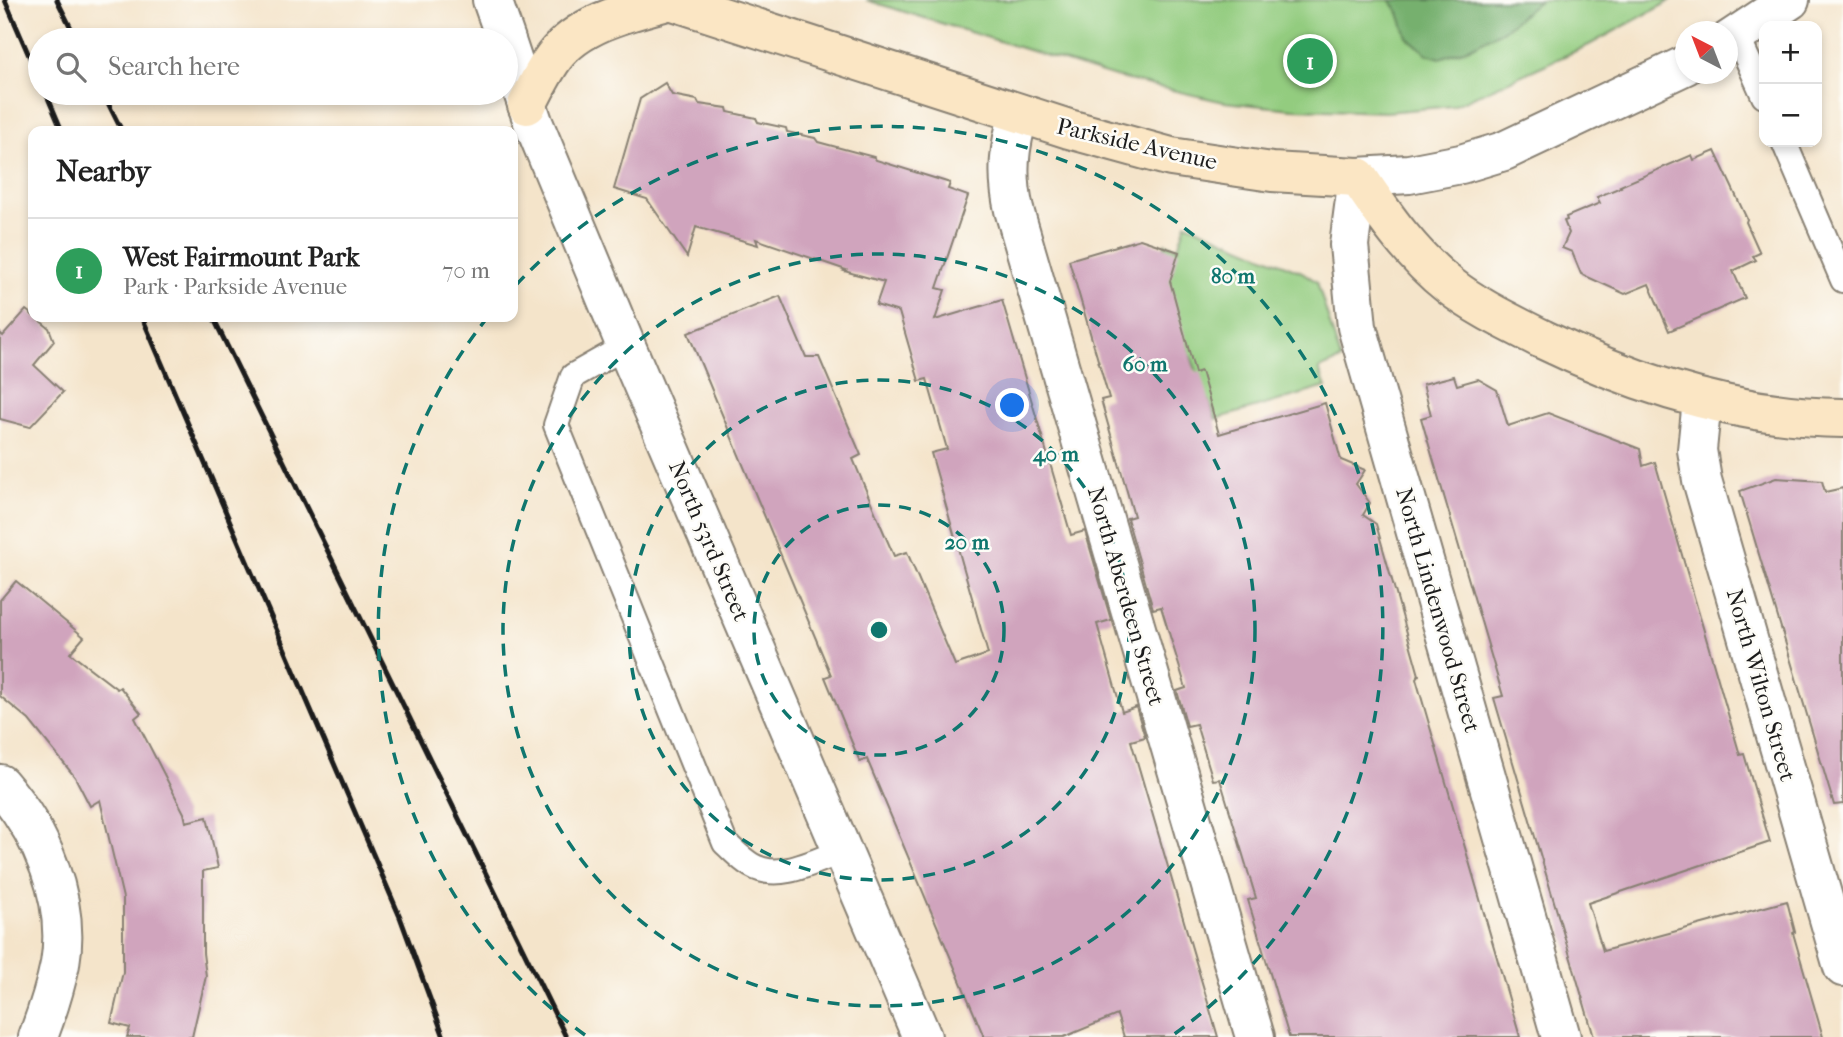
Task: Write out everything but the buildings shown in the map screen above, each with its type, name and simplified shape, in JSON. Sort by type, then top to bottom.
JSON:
[{"type":"main road","points":[[527,105],[555,56],[570,41],[603,22],[670,0]]},
{"type":"main road","name":"Parkside Avenue","points":[[670,0],[1019,114],[1171,157],[1272,172],[1358,177]]},
{"type":"main road","points":[[1358,177],[1382,214],[1436,275],[1494,314],[1574,354],[1662,389],[1702,400],[1791,415],[1843,418]]},
{"type":"street","name":"North 53rd Street","points":[[492,0],[502,28]]},
{"type":"street","points":[[1738,35],[1790,0]]},
{"type":"street","name":"Parkside Avenue","points":[[1358,177],[1409,174],[1461,164],[1504,151],[1675,70]]},
{"type":"street","name":"North 53rd Street","points":[[518,78],[626,346],[922,1037]]},
{"type":"street","name":"North Aberdeen Street","points":[[1019,114],[1010,143],[1008,168],[1014,209],[1255,1037]]},
{"type":"street","name":"North Lindenwood Street","points":[[1358,177],[1349,245],[1357,327],[1561,1037]]},
{"type":"street","name":"North Wilton Street","points":[[1702,400],[1697,450],[1702,480],[1829,868],[1843,967]]},
{"type":"street","points":[[0,784],[26,817],[40,842],[58,898],[62,929],[60,961],[53,995],[38,1037]]},
{"type":"lane","points":[[1738,50],[1759,87]]},
{"type":"lane","points":[[1786,147],[1843,280]]},
{"type":"lane","points":[[626,346],[573,376],[556,425],[725,843],[752,865],[770,872],[796,868],[842,851]]},
{"type":"green space","points":[[866,0],[1672,0],[1589,45],[1453,106],[1386,112],[1292,109],[1224,102],[1115,77]]},
{"type":"green space","points":[[1390,0],[1541,0],[1502,31],[1467,49],[1440,58],[1427,54],[1407,37],[1399,13]]},
{"type":"green space","points":[[1186,223],[1302,272],[1317,282],[1341,360],[1319,369],[1326,387],[1216,419],[1163,289],[1165,243],[1178,248]]},
{"type":"railway","points":[[5,0],[28,53]]},
{"type":"railway","points":[[57,0],[71,28]]},
{"type":"railway","points":[[51,105],[60,126]]},
{"type":"railway","points":[[109,105],[120,126]]},
{"type":"railway","points":[[144,322],[400,917],[444,1037]]},
{"type":"railway","points":[[215,322],[566,1037]]},
{"type":"place","name":"West Fairmount Park","points":[[1310,61]]}]
